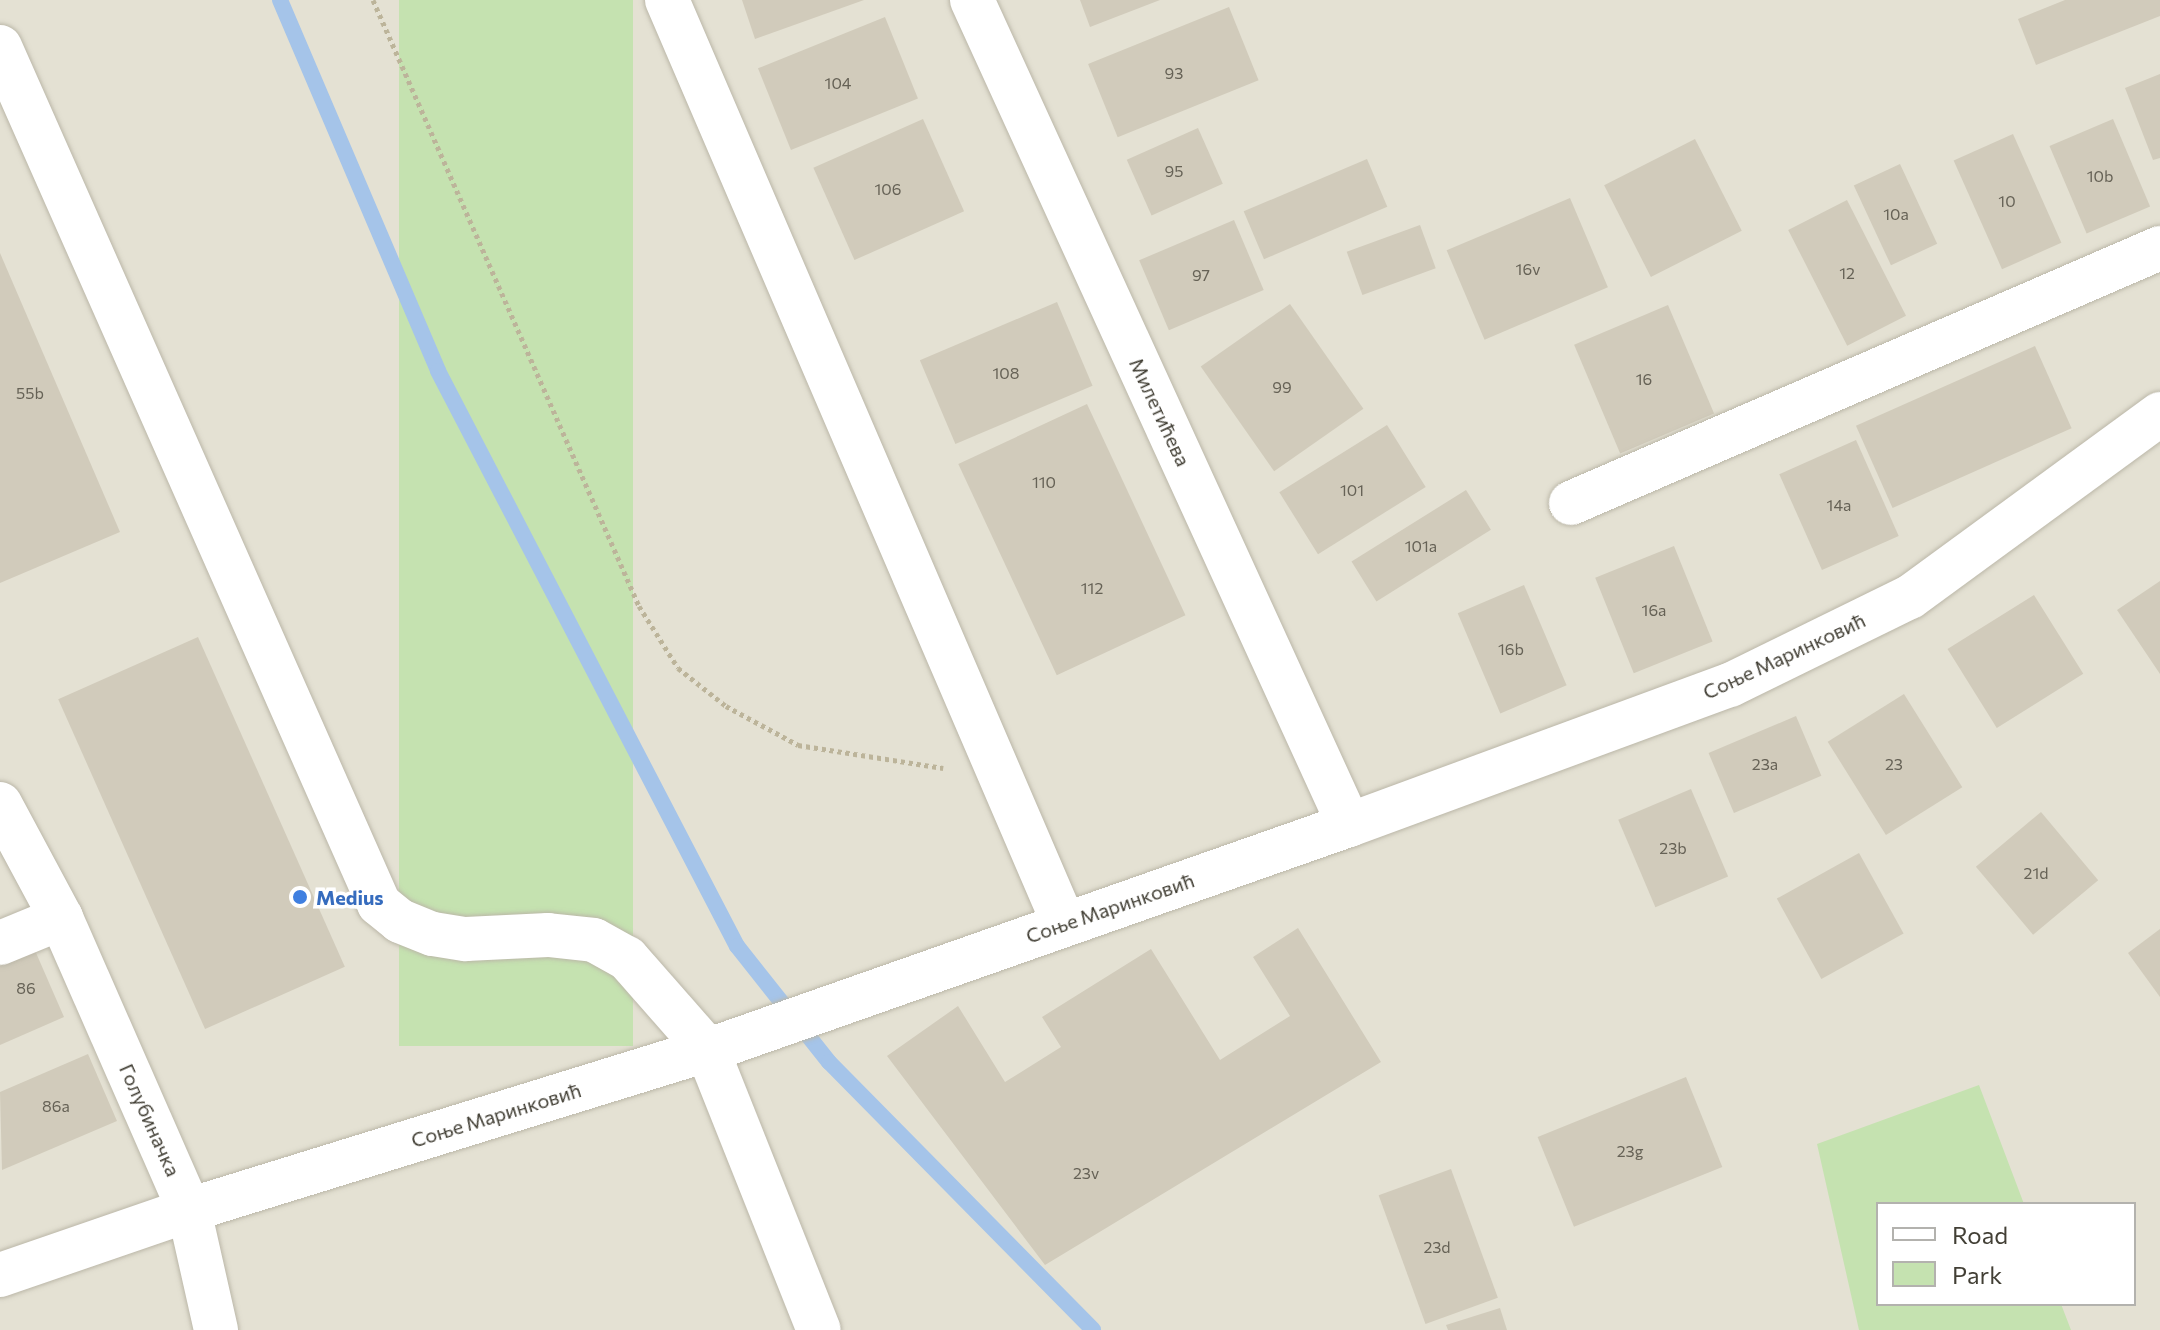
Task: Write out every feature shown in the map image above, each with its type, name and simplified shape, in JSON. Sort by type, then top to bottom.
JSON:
[{"type":"street","points":[[667,0],[996,773],[1064,924]]},
{"type":"street","name":"Милетићева","points":[[972,0],[1349,825]]},
{"type":"street","points":[[0,47],[379,904],[400,921],[433,934],[466,939],[548,935],[594,940],[627,958],[716,1047],[819,1330]]},
{"type":"street","points":[[1571,503],[2160,248]]},
{"type":"street","name":"Соње Маринковић","points":[[0,1275],[189,1210],[716,1047],[871,990],[1349,825],[1730,685],[1910,597],[2160,414]]},
{"type":"street","name":"Голубиначка","points":[[0,804],[61,918],[189,1210],[216,1330]]},
{"type":"street","points":[[0,943],[61,918]]},
{"type":"path","points":[[373,0],[639,606],[678,668],[726,706],[798,745],[904,764],[996,773]]},
{"type":"shaded area","points":[[0,0],[2160,0],[2160,1330],[0,1330]]},
{"type":"green space","points":[[399,0],[633,0],[633,1046],[399,1046]]},
{"type":"green space","points":[[1979,1085],[2023,1202],[1876,1202],[1876,1306],[2062,1306],[2071,1330],[1859,1330],[1817,1144]]},
{"type":"building","points":[[742,0],[864,0],[755,39]]},
{"type":"building","points":[[1080,0],[1160,0],[1090,27]]},
{"type":"building","points":[[2065,0],[2160,0],[2160,16],[2036,65],[2018,19]]},
{"type":"building","points":[[1229,7],[1259,80],[1118,137],[1088,64]]},
{"type":"building","points":[[885,17],[918,99],[791,150],[758,68]]},
{"type":"building","points":[[2160,74],[2160,158],[2153,160],[2125,88]]},
{"type":"building","points":[[923,119],[964,211],[854,260],[813,168]]},
{"type":"building","points":[[2113,119],[2150,206],[2087,233],[2049,146]]},
{"type":"building","points":[[1198,128],[1223,184],[1152,215],[1127,160]]},
{"type":"building","points":[[2013,134],[2061,243],[2002,269],[1954,160]]},
{"type":"building","points":[[1695,139],[1742,231],[1651,277],[1604,185]]},
{"type":"building","points":[[1367,159],[1387,207],[1264,259],[1244,211]]},
{"type":"building","points":[[1900,164],[1937,244],[1891,265],[1854,186]]},
{"type":"building","points":[[1570,198],[1608,287],[1485,340],[1447,250]]},
{"type":"building","points":[[1847,200],[1906,316],[1847,346],[1788,230]]},
{"type":"building","points":[[1234,220],[1264,290],[1169,330],[1139,260]]},
{"type":"building","points":[[1420,225],[1436,268],[1362,295],[1347,252]]},
{"type":"building","points":[[0,253],[120,532],[0,583]]},
{"type":"building","points":[[1057,302],[1093,386],[955,444],[920,360]]},
{"type":"building","points":[[1290,304],[1363,409],[1274,471],[1201,367]]},
{"type":"building","points":[[1668,305],[1714,414],[1620,453],[1574,345]]},
{"type":"building","points":[[2035,346],[2072,428],[1893,508],[1856,426]]},
{"type":"building","points":[[1087,404],[1185,615],[1057,675],[958,464]]},
{"type":"building","points":[[1387,425],[1426,487],[1318,554],[1279,492]]},
{"type":"building","points":[[1856,440],[1899,536],[1822,570],[1779,474]]},
{"type":"building","points":[[1466,490],[1491,530],[1376,601],[1352,562]]},
{"type":"building","points":[[1674,546],[1713,641],[1634,673],[1595,578]]},
{"type":"building","points":[[2160,581],[2160,674],[2117,610]]},
{"type":"building","points":[[1524,585],[1567,685],[1500,713],[1458,613]]},
{"type":"building","points":[[2034,595],[2083,674],[1997,728],[1947,649]]},
{"type":"building","points":[[198,637],[345,967],[205,1029],[58,699]]},
{"type":"building","points":[[1904,694],[1962,787],[1886,835],[1828,742]]},
{"type":"building","points":[[1796,716],[1821,776],[1734,813],[1709,753]]},
{"type":"building","points":[[1691,789],[1728,876],[1655,907],[1618,820]]},
{"type":"building","points":[[2041,812],[2098,880],[2033,935],[1976,867]]},
{"type":"building","points":[[1859,853],[1904,933],[1821,979],[1777,899]]},
{"type":"building","points":[[1298,928],[1381,1062],[1045,1265],[887,1056],[958,1006],[1005,1082],[1061,1047],[1042,1017],[1151,949],[1220,1060],[1290,1016],[1253,957]]},
{"type":"building","points":[[2160,929],[2160,997],[2128,953]]},
{"type":"building","points":[[33,946],[64,1017],[0,1045],[0,960]]},
{"type":"building","points":[[88,1054],[117,1121],[2,1170],[0,1092]]},
{"type":"building","points":[[1686,1077],[1722,1167],[1574,1227],[1538,1137]]},
{"type":"building","points":[[1451,1169],[1498,1298],[1426,1324],[1379,1195]]},
{"type":"building","points":[[1500,1308],[1507,1330],[1448,1330],[1446,1325]]},
{"type":"waterway","points":[[280,0],[438,371],[737,946],[829,1062],[1093,1330]]},
{"type":"place","name":"Medius","points":[[300,897]]}]
